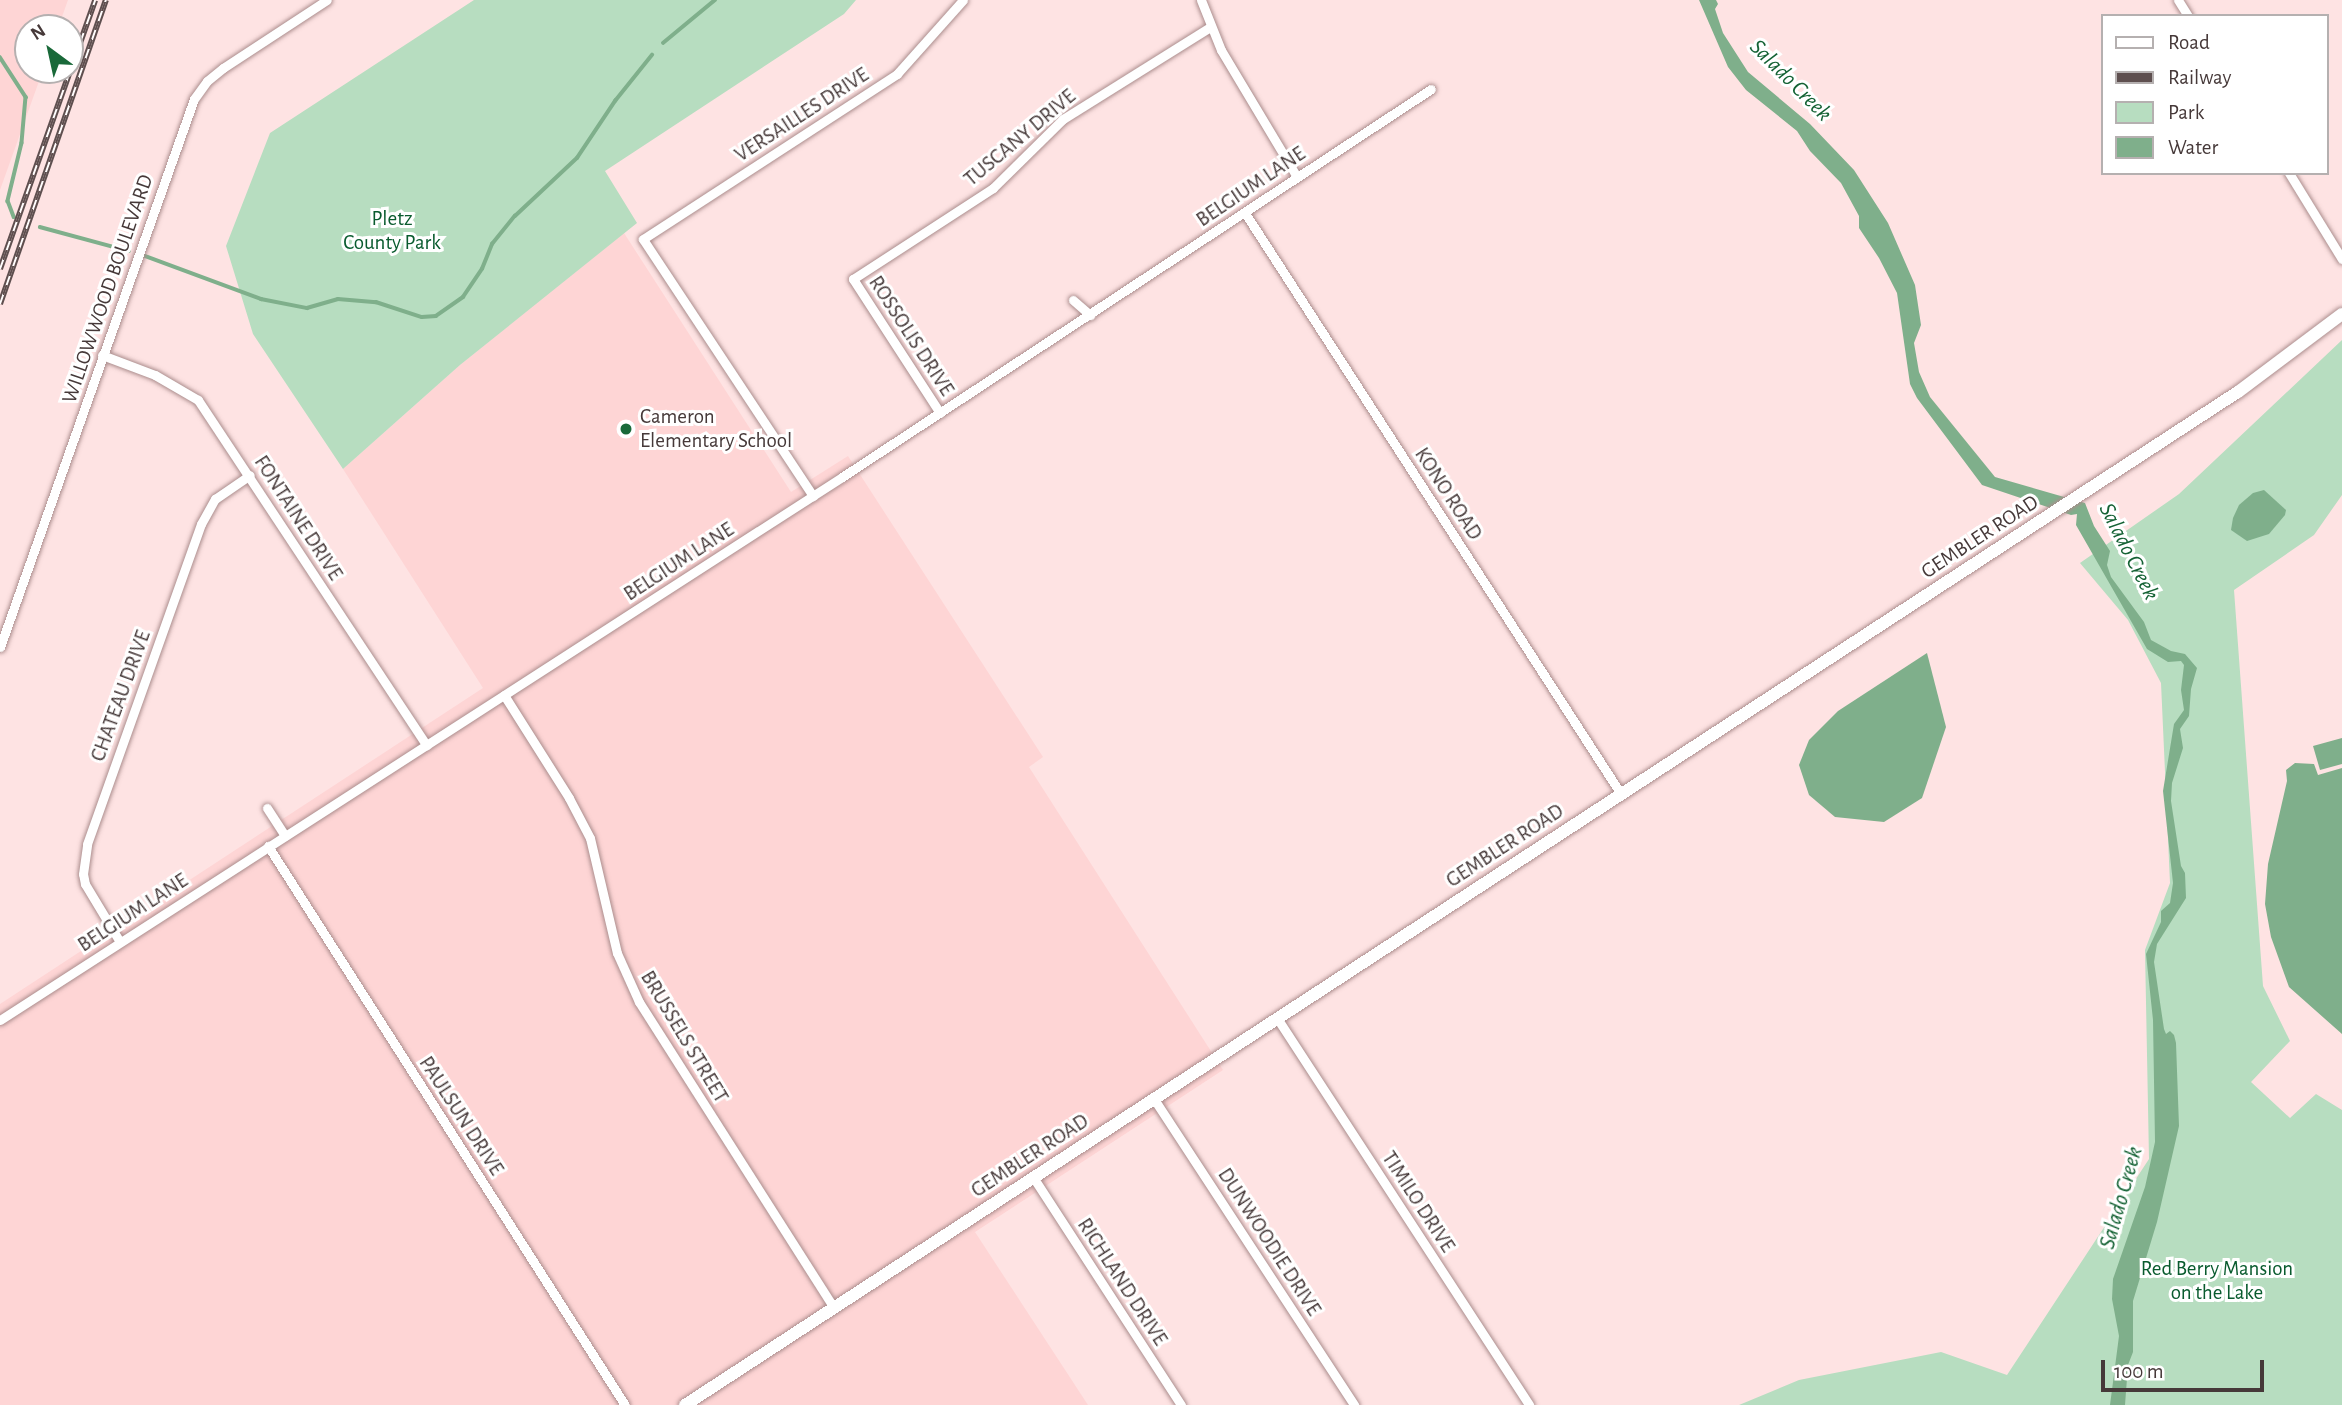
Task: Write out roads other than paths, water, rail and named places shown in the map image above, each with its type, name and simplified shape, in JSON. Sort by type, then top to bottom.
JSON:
[{"type":"main road","name":"GEMBLER ROAD","points":[[685,1405],[2173,435],[2238,392],[2342,314]]},
{"type":"street","name":"WILLOWWOOD BOULEVARD","points":[[0,647],[194,99],[207,81],[223,68],[327,0]]},
{"type":"street","name":"VERSAILLES DRIVE","points":[[813,496],[643,239],[897,74],[963,0]]},
{"type":"street","points":[[1201,0],[1210,27],[1242,88],[1297,177]]},
{"type":"street","name":"TUSCANY DRIVE","points":[[853,279],[993,188],[1063,119],[1210,27]]},
{"type":"street","name":"BELGIUM LANE","points":[[0,1020],[813,496],[1432,89]]},
{"type":"street","points":[[2290,175],[2342,260]]},
{"type":"street","name":"KONO ROAD","points":[[1245,214],[1621,794]]},
{"type":"street","name":"ROSSOLIS DRIVE","points":[[853,279],[940,413]]},
{"type":"street","points":[[1073,300],[1090,314]]},
{"type":"street","name":"FONTAINE DRIVE","points":[[102,355],[155,374],[189,392],[216,424],[426,745]]},
{"type":"street","name":"CHATEAU DRIVE","points":[[120,942],[85,884],[83,865],[88,844],[201,524],[215,499],[250,475]]},
{"type":"street","name":"BRUSSELS STREET","points":[[504,695],[569,798],[590,838],[617,953],[639,1002],[834,1308]]},
{"type":"street","points":[[267,808],[285,836]]},
{"type":"street","name":"PAULSUN DRIVE","points":[[268,846],[625,1405]]},
{"type":"street","name":"TIMILO DRIVE","points":[[1277,1018],[1529,1405]]},
{"type":"street","name":"DUNWOODIE DRIVE","points":[[1154,1099],[1354,1405]]},
{"type":"street","name":"RICHLAND DRIVE","points":[[1033,1177],[1181,1405]]},
{"type":"water","points":[[1699,0],[1716,0],[1718,4],[1715,9],[1723,33],[1748,72],[1810,124],[1854,170],[1888,223],[1915,285],[1921,325],[1914,343],[1919,372],[1930,397],[1995,477],[2085,503],[2094,526],[2110,551],[2107,565],[2111,577],[2144,622],[2151,640],[2171,651],[2185,654],[2197,668],[2191,689],[2189,716],[2180,729],[2183,748],[2172,783],[2171,801],[2181,866],[2185,873],[2186,898],[2157,944],[2154,962],[2164,1029],[2166,1034],[2170,1031],[2174,1035],[2176,1043],[2179,1126],[2157,1222],[2133,1301],[2133,1352],[2128,1365],[2125,1405],[2110,1405],[2119,1336],[2112,1299],[2113,1279],[2145,1187],[2155,1142],[2153,1020],[2146,954],[2161,922],[2161,911],[2170,903],[2173,883],[2163,791],[2174,724],[2184,710],[2181,690],[2184,665],[2181,661],[2168,662],[2147,649],[2076,525],[2077,514],[2071,515],[1982,485],[1917,398],[1910,384],[1897,293],[1879,258],[1859,228],[1859,216],[1841,183],[1810,151],[1797,131],[1746,90],[1728,67]]},
{"type":"water","points":[[2264,490],[2286,510],[2285,515],[2269,534],[2247,541],[2231,530],[2233,518],[2239,505],[2253,493]]},
{"type":"water","points":[[1927,653],[1946,727],[1922,798],[1884,822],[1835,817],[1809,795],[1799,765],[1809,740],[1838,711]]},
{"type":"water","points":[[2342,738],[2342,764],[2320,770],[2313,746]]},
{"type":"water","points":[[2295,763],[2314,764],[2318,775],[2342,768],[2342,1034],[2289,987],[2271,937],[2265,904],[2268,864],[2287,781],[2286,770]]},
{"type":"waterway","points":[[663,43],[715,0]]},
{"type":"waterway","points":[[145,256],[261,299],[307,308],[338,299],[376,302],[422,317],[436,316],[463,297],[482,269],[492,244],[515,216],[577,158],[615,101],[652,55]]},
{"type":"waterway","points":[[0,57],[26,97],[22,143],[8,201],[14,217]]},
{"type":"waterway","points":[[40,227],[129,251]]},
{"type":"railway","points":[[0,269],[95,0]]},
{"type":"railway","points":[[0,304],[106,0]]},
{"type":"place","name":"Cameron Elementary School","points":[[626,429]]},
{"type":"water label","name":"Salado Creek","points":[[1790,81]]},
{"type":"water label","name":"Salado Creek","points":[[2128,552]]},
{"type":"water label","name":"Salado Creek","points":[[2122,1198]]},
{"type":"park label","name":"Pletz County Park","points":[[392,231]]},
{"type":"park label","name":"Red Berry Mansion on the Lake","points":[[2217,1281]]}]
